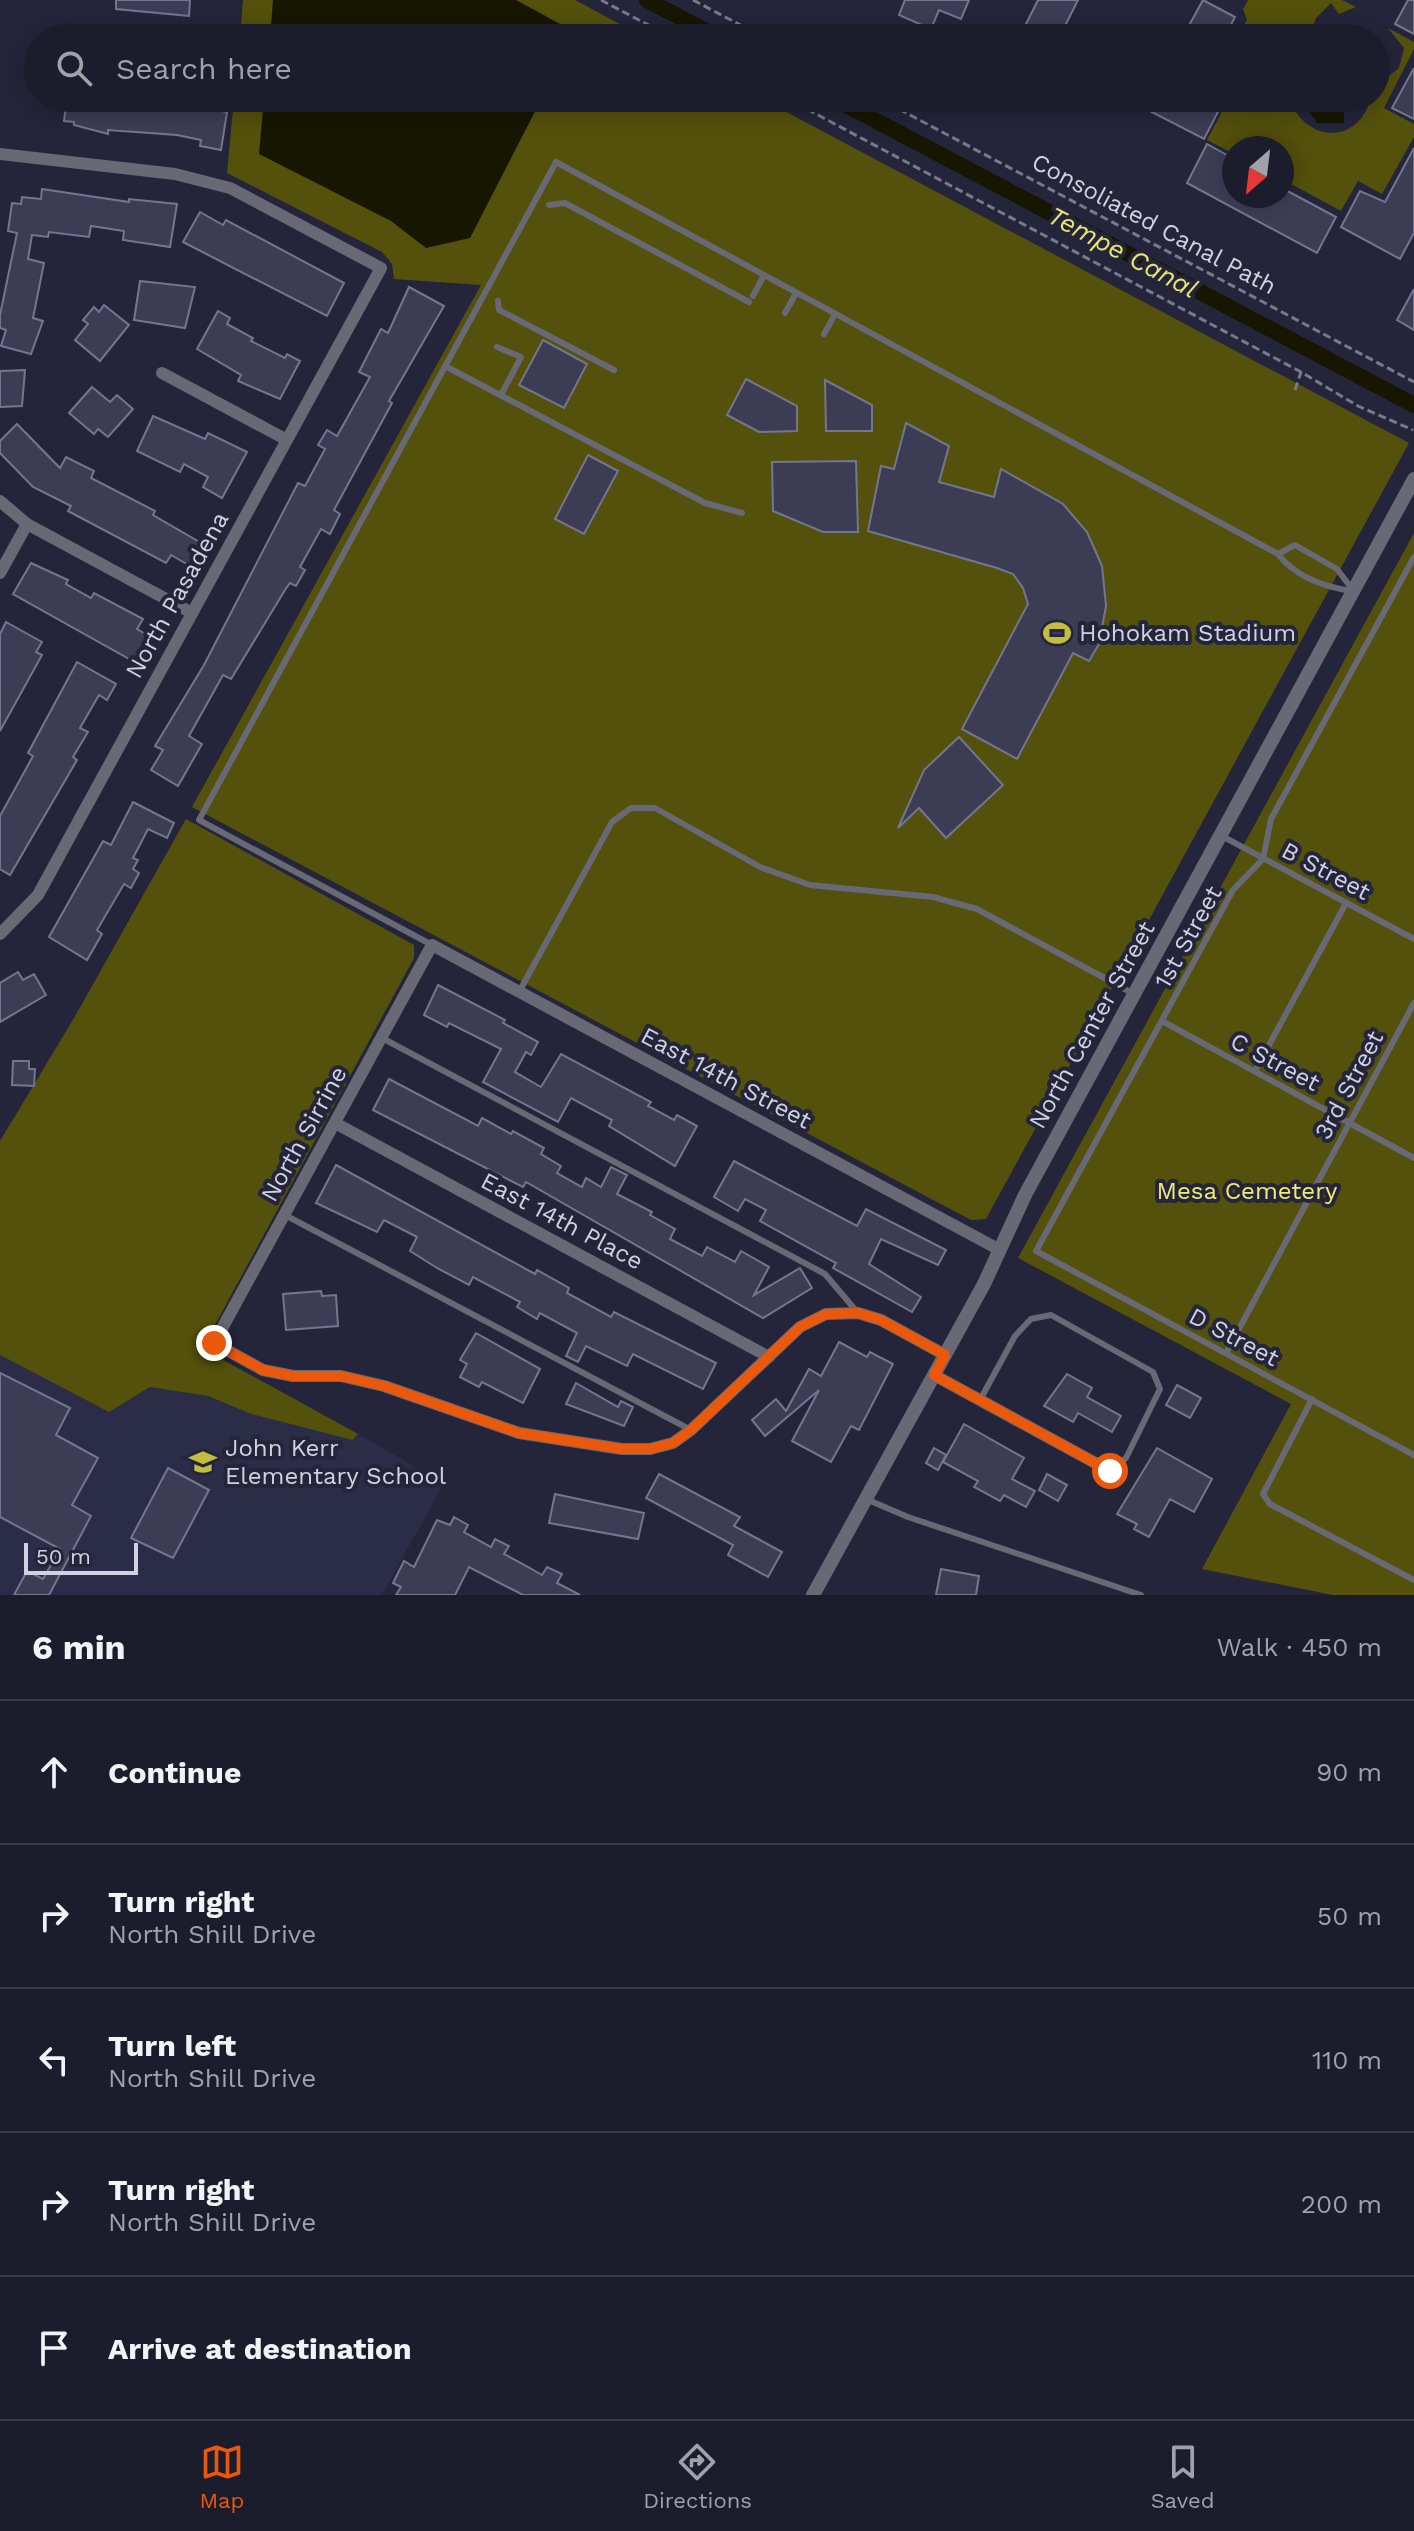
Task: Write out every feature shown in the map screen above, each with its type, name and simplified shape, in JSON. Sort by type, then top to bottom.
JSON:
[{"type":"street","name":"North Pasadena","points":[[0,154],[175,174],[230,188],[381,268],[38,895],[0,934]]},
{"type":"street","points":[[162,373],[287,440]]},
{"type":"street","name":"North Center Street","points":[[813,1595],[945,1355],[1025,1195],[1414,479]]},
{"type":"street","points":[[0,501],[27,524],[192,613]]},
{"type":"street","points":[[0,573],[27,524]]},
{"type":"street","name":"East 14th Street","points":[[432,945],[1000,1250]]},
{"type":"street","name":"North Sirrine","points":[[432,945],[214,1343],[263,1370],[293,1376],[341,1376],[384,1386],[519,1433],[622,1449],[650,1449],[673,1443],[691,1430]]},
{"type":"street","name":"East 14th Place","points":[[335,1123],[769,1357]]},
{"type":"street","points":[[691,1430],[800,1327],[826,1314],[858,1313],[881,1320],[945,1355]]},
{"type":"street","points":[[934,1375],[1110,1471]]},
{"type":"lane","points":[[432,945],[199,820],[556,162],[1278,554],[1287,566],[1326,587],[1354,591]]},
{"type":"lane","points":[[549,205],[565,203],[751,299],[764,275]]},
{"type":"lane","points":[[785,313],[796,293]]},
{"type":"lane","points":[[498,301],[499,310],[614,370]]},
{"type":"lane","points":[[824,334],[835,314]]},
{"type":"lane","points":[[497,347],[521,357],[501,395]]},
{"type":"lane","points":[[445,366],[705,503],[742,513]]},
{"type":"lane","points":[[1278,554],[1295,545],[1337,569],[1354,591]]},
{"type":"lane","points":[[1263,859],[1271,819],[1414,557]]},
{"type":"lane","points":[[519,992],[612,822],[631,808],[655,808],[760,867],[810,885],[933,897],[977,909],[1134,994]]},
{"type":"lane","name":"B Street","points":[[1220,835],[1414,939]]},
{"type":"lane","name":"1st Street","points":[[1036,1251],[1233,890],[1263,859]]},
{"type":"lane","points":[[1255,1071],[1346,903]]},
{"type":"lane","name":"3rd Street","points":[[1226,1353],[1414,1003]]},
{"type":"lane","name":"C Street","points":[[1162,1021],[1414,1158]]},
{"type":"lane","points":[[381,1038],[825,1274],[858,1313]]},
{"type":"lane","points":[[285,1215],[691,1430]]},
{"type":"lane","name":"D Street","points":[[1036,1251],[1414,1455]]},
{"type":"lane","points":[[980,1400],[1015,1336],[1031,1319],[1051,1315],[1153,1372],[1160,1389],[1126,1458],[1110,1471]]},
{"type":"lane","points":[[1312,1399],[1263,1494],[1270,1504],[1414,1580]]},
{"type":"lane","points":[[866,1499],[908,1517],[1141,1595]]},
{"type":"path","points":[[601,0],[646,24]]},
{"type":"path","points":[[693,0],[738,24]]},
{"type":"path","points":[[812,112],[1301,372],[1358,406],[1413,430]]},
{"type":"path","name":"Consoliated Canal Path","points":[[904,112],[1414,382]]},
{"type":"path","points":[[1295,390],[1301,372]]},
{"type":"shaded area","points":[[273,0],[516,0],[560,24],[271,24]]},
{"type":"shaded area","points":[[263,112],[535,112],[470,238],[426,248],[391,221],[259,154]]},
{"type":"shaded area","points":[[1310,112],[1344,112],[1344,123],[1317,123]]},
{"type":"shaded area","name":"John Kerr Elementary School","points":[[0,1355],[109,1412],[150,1387],[208,1396],[251,1414],[353,1440],[358,1434],[444,1483],[382,1595],[0,1595]]},
{"type":"green space","points":[[243,0],[575,0],[620,24],[241,24]]},
{"type":"green space","points":[[1248,0],[1342,0],[1356,7],[1339,14],[1331,3],[1314,24],[1245,24],[1247,20],[1243,9]]},
{"type":"green space","points":[[1390,29],[1414,42],[1414,49],[1390,96],[1390,75],[1399,68],[1404,48]]},
{"type":"green space","points":[[1390,111],[1414,124],[1414,137],[1382,194],[1358,181],[1341,211],[1294,186],[1294,136],[1222,136],[1222,148],[1207,140],[1222,112],[1296,112],[1307,124],[1331,133],[1355,125],[1365,112]]},
{"type":"green space","points":[[233,112],[786,112],[1409,443],[986,1219],[971,1220],[192,807],[481,285],[394,279],[392,264],[382,252],[227,173]]},
{"type":"green space","name":"Mesa Cemetery","points":[[1414,533],[1414,1595],[1333,1595],[1202,1569],[1291,1404],[1018,1258]]},
{"type":"green space","points":[[186,819],[414,945],[414,958],[210,1334],[216,1356],[358,1434],[353,1440],[251,1414],[208,1396],[150,1387],[109,1412],[0,1355],[0,1141],[74,1018]]},
{"type":"building","points":[[116,0],[190,0],[189,16],[116,9]]},
{"type":"building","points":[[905,0],[969,0],[961,19],[939,10],[933,24],[920,24],[899,15]]},
{"type":"building","points":[[1038,0],[1078,0],[1066,24],[1026,24]]},
{"type":"building","points":[[1203,0],[1235,17],[1231,24],[1190,24]]},
{"type":"building","points":[[1408,0],[1414,0],[1414,34],[1395,24]]},
{"type":"building","points":[[1414,68],[1414,119],[1392,108]]},
{"type":"building","points":[[65,112],[227,112],[221,150],[200,146],[201,140],[177,135],[108,130],[108,134],[64,121]]},
{"type":"building","points":[[1152,112],[1218,112],[1204,139]]},
{"type":"building","points":[[1207,144],[1222,152],[1222,202],[1187,183]]},
{"type":"building","points":[[1414,148],[1414,233],[1400,259],[1341,227],[1360,191],[1385,202]]},
{"type":"building","points":[[42,189],[129,202],[129,199],[177,204],[170,247],[123,240],[124,231],[91,226],[89,237],[49,232],[48,237],[32,235],[28,259],[44,263],[33,318],[43,321],[31,354],[1,346],[6,330],[0,328],[0,315],[17,233],[8,231],[12,203],[21,204],[22,197],[41,199]]},
{"type":"building","points":[[1294,194],[1336,217],[1317,253],[1233,208],[1294,208]]},
{"type":"building","points":[[200,212],[223,225],[226,220],[344,283],[327,316],[183,242]]},
{"type":"building","points":[[140,281],[195,287],[185,328],[134,320]]},
{"type":"building","points":[[409,287],[444,306],[389,401],[392,403],[334,510],[340,514],[330,534],[321,529],[300,567],[305,570],[296,586],[290,583],[285,590],[231,679],[223,675],[189,736],[202,744],[178,786],[151,770],[163,750],[155,746],[204,665],[298,483],[305,486],[325,449],[318,445],[327,430],[337,436],[370,377],[359,372],[381,329],[388,333]]},
{"type":"building","points":[[1414,289],[1414,330],[1397,320]]},
{"type":"building","points":[[104,305],[129,325],[100,361],[75,340],[88,324],[83,320],[94,307],[99,312]]},
{"type":"building","points":[[218,311],[230,318],[227,324],[253,338],[251,341],[285,358],[287,354],[300,361],[280,399],[238,381],[241,375],[197,349]]},
{"type":"building","points":[[543,340],[587,364],[564,408],[519,385]]},
{"type":"building","points":[[25,370],[22,406],[0,407],[0,371]]},
{"type":"building","points":[[746,379],[797,406],[797,431],[759,432],[727,415]]},
{"type":"building","points":[[825,380],[872,405],[872,431],[826,431]]},
{"type":"building","points":[[92,387],[110,402],[117,395],[133,409],[108,437],[98,429],[94,434],[69,413]]},
{"type":"building","points":[[153,416],[205,439],[208,433],[247,452],[222,498],[203,487],[208,477],[184,464],[180,472],[137,451]]},
{"type":"building","name":"Hohokam Stadium","points":[[906,423],[949,446],[939,482],[994,497],[1001,469],[1063,504],[1087,532],[1102,566],[1106,606],[1099,644],[1089,661],[1073,653],[1017,759],[962,729],[1028,604],[1023,588],[1013,574],[997,568],[868,531],[881,466],[894,469]]},
{"type":"building","points":[[17,424],[60,468],[66,457],[94,471],[91,478],[155,511],[153,515],[203,544],[190,566],[171,555],[166,563],[68,511],[71,506],[33,487],[0,453],[0,441]]},
{"type":"building","points":[[588,455],[618,471],[584,534],[555,519]]},
{"type":"building","points":[[856,461],[858,532],[823,532],[773,511],[772,462]]},
{"type":"building","points":[[31,563],[68,580],[66,584],[91,598],[94,593],[143,619],[137,629],[152,638],[138,664],[13,594]]},
{"type":"building","points":[[6,622],[42,642],[36,652],[42,655],[0,731],[0,634]]},
{"type":"building","points":[[77,662],[116,684],[107,700],[99,695],[80,728],[88,732],[73,757],[77,760],[10,875],[0,869],[0,816],[33,756],[28,753]]},
{"type":"building","points":[[959,737],[1003,785],[946,838],[919,808],[898,828],[924,770]]},
{"type":"building","points":[[133,802],[174,823],[167,838],[148,829],[133,858],[138,860],[133,869],[139,873],[131,888],[124,884],[97,930],[102,934],[87,960],[49,937],[103,841],[111,845]]},
{"type":"building","points":[[18,972],[23,980],[34,974],[46,995],[0,1022],[0,983]]},
{"type":"building","points":[[438,985],[505,1020],[503,1023],[538,1042],[531,1055],[526,1052],[515,1072],[541,1087],[561,1054],[651,1102],[648,1106],[674,1120],[677,1115],[697,1126],[675,1166],[609,1126],[612,1120],[571,1098],[558,1122],[483,1082],[501,1049],[449,1023],[447,1027],[424,1015]]},
{"type":"building","points":[[13,1061],[29,1061],[29,1069],[35,1069],[34,1086],[12,1085]]},
{"type":"building","points":[[389,1079],[478,1126],[482,1118],[544,1148],[541,1154],[561,1166],[557,1173],[582,1187],[586,1178],[601,1187],[611,1167],[627,1175],[617,1194],[652,1212],[650,1215],[675,1229],[670,1239],[702,1256],[707,1247],[735,1262],[741,1251],[769,1267],[754,1295],[800,1268],[812,1288],[763,1318],[526,1182],[523,1187],[373,1110]]},
{"type":"building","points":[[734,1161],[857,1226],[866,1209],[946,1250],[938,1265],[881,1239],[869,1264],[921,1297],[912,1312],[833,1268],[836,1263],[760,1221],[766,1210],[745,1199],[738,1211],[714,1197]]},
{"type":"building","points":[[336,1165],[535,1274],[537,1270],[569,1288],[567,1293],[611,1317],[614,1312],[716,1363],[703,1389],[633,1354],[627,1366],[586,1346],[578,1362],[566,1356],[577,1333],[540,1313],[537,1319],[517,1307],[520,1302],[473,1277],[469,1285],[437,1268],[410,1251],[417,1237],[384,1220],[377,1232],[316,1203]]},
{"type":"building","points":[[321,1291],[322,1296],[336,1295],[338,1326],[286,1330],[283,1294]]},
{"type":"building","points":[[476,1333],[540,1369],[523,1403],[482,1382],[479,1387],[460,1377],[467,1364],[460,1360]]},
{"type":"building","points":[[839,1342],[867,1357],[870,1352],[893,1364],[859,1430],[851,1426],[831,1462],[792,1441],[819,1390],[765,1436],[752,1420],[776,1399],[786,1411],[809,1369],[821,1376]]},
{"type":"building","points":[[0,1373],[70,1408],[56,1435],[98,1458],[72,1505],[91,1516],[49,1595],[14,1595],[27,1571],[43,1579],[60,1549],[0,1517]]},
{"type":"building","points":[[1067,1374],[1092,1388],[1087,1397],[1121,1416],[1112,1432],[1078,1413],[1073,1422],[1044,1406]]},
{"type":"building","points":[[576,1383],[618,1407],[621,1401],[633,1407],[624,1426],[566,1404]]},
{"type":"building","points":[[1177,1385],[1201,1398],[1190,1418],[1166,1405]]},
{"type":"building","points":[[964,1424],[1024,1458],[1012,1479],[1035,1491],[1026,1507],[1004,1495],[1000,1501],[974,1487],[978,1481],[943,1462]]},
{"type":"building","points":[[934,1448],[946,1455],[938,1470],[926,1463]]},
{"type":"building","points":[[1157,1448],[1212,1479],[1194,1512],[1170,1499],[1149,1537],[1134,1529],[1137,1524],[1117,1514]]},
{"type":"building","points":[[168,1468],[209,1490],[173,1558],[131,1538]]},
{"type":"building","points":[[659,1474],[740,1517],[734,1526],[782,1552],[768,1577],[728,1555],[733,1545],[646,1498]]},
{"type":"building","points":[[1047,1474],[1067,1485],[1058,1501],[1039,1490]]},
{"type":"building","points":[[555,1494],[644,1513],[638,1539],[549,1523]]},
{"type":"building","points":[[454,1517],[468,1525],[464,1532],[491,1547],[495,1539],[509,1546],[504,1554],[542,1575],[547,1567],[562,1574],[557,1583],[580,1595],[523,1595],[469,1567],[455,1595],[396,1595],[401,1587],[393,1583],[404,1561],[414,1567],[437,1520],[450,1525]]},
{"type":"building","points":[[941,1569],[979,1576],[976,1595],[936,1595]]},
{"type":"waterway","name":"Tempe Canal","points":[[647,0],[692,24]]},
{"type":"waterway","name":"Tempe Canal","points":[[859,112],[1414,405]]},
{"type":"place","name":"Hohokam Stadium","points":[[1057,633]]},
{"type":"place","name":"John Kerr Elementary School","points":[[203,1462]]},
{"type":"route","points":[[214,1343],[263,1370],[293,1376],[341,1376],[384,1386],[519,1433],[622,1449],[650,1449],[673,1443],[691,1430],[800,1327],[826,1314],[858,1313],[881,1320],[945,1355],[934,1375],[1110,1471]]}]
